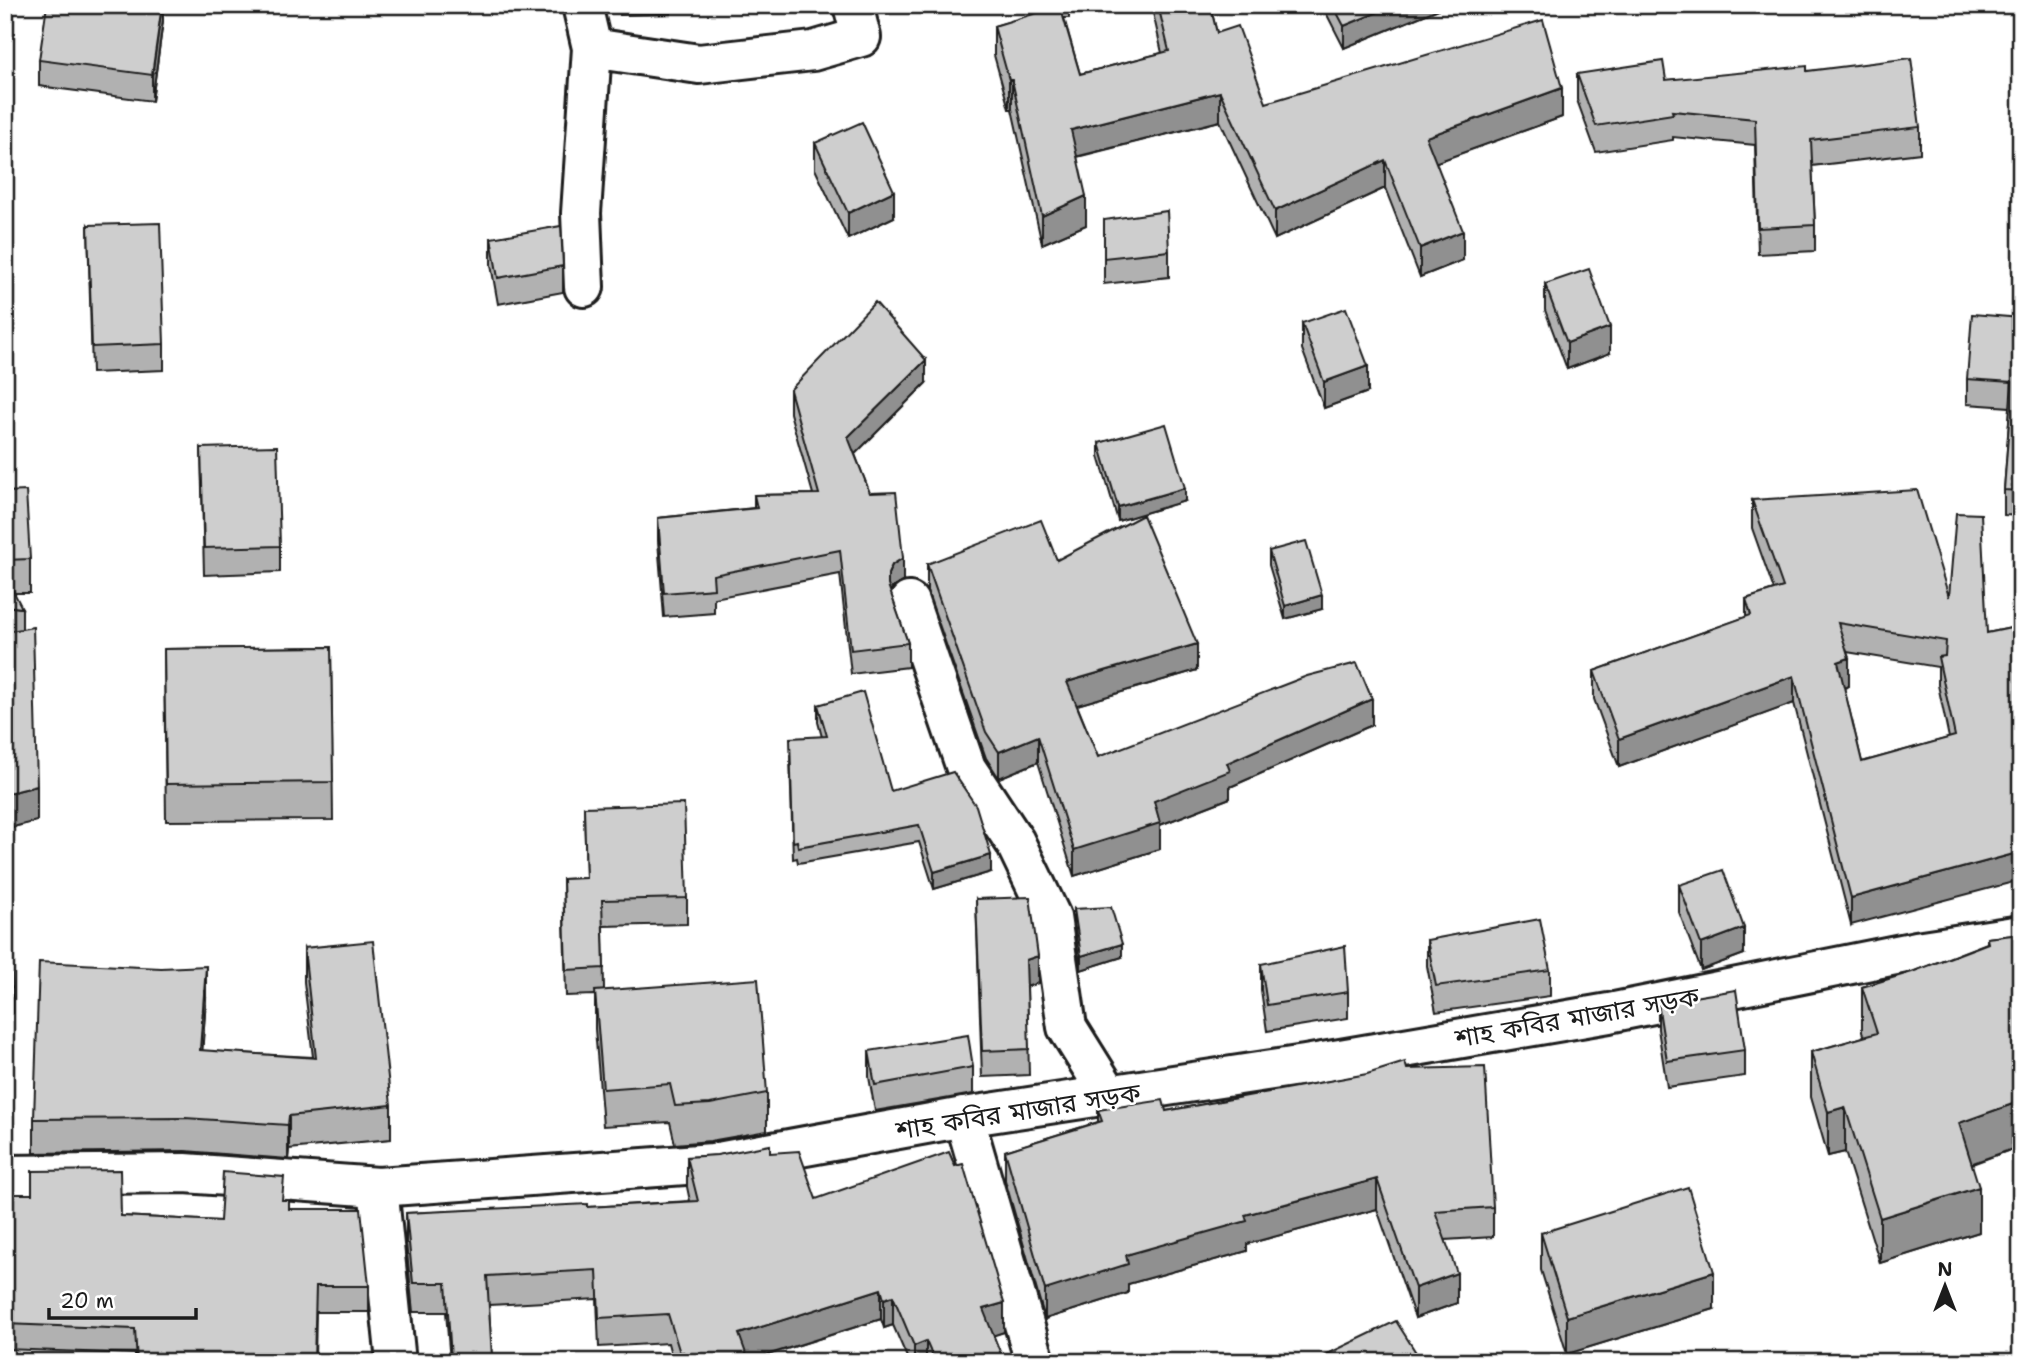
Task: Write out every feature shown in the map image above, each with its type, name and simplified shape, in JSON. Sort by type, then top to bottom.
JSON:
[{"type":"street","points":[[582,5],[592,48],[580,213],[583,288]]},
{"type":"street","points":[[592,48],[699,64],[813,51],[861,37],[853,5]]},
{"type":"street","points":[[909,601],[966,768],[1014,842],[1051,917],[1067,1027],[1110,1096]]},
{"type":"street","name":"শাহ কবির মাজার সড়ক","points":[[5,1175],[186,1173],[378,1187],[713,1163],[964,1117],[1110,1096],[1609,1013],[1916,951],[2021,935]]},
{"type":"street","points":[[964,1117],[1035,1362]]},
{"type":"street","points":[[378,1187],[396,1362]]},
{"type":"building","points":[[47,5],[162,5],[152,75],[39,60]]},
{"type":"building","points":[[1158,5],[1210,5],[1217,33],[1238,26],[1266,103],[1543,20],[1562,88],[1426,137],[1463,231],[1420,248],[1385,160],[1275,211],[1220,92],[1071,130],[1086,196],[1042,216],[1012,80],[1009,80],[994,26],[1060,6],[1080,74],[1169,51]]},
{"type":"building","points":[[1333,5],[1395,5],[1344,26]]},
{"type":"building","points":[[1911,58],[1920,127],[1811,140],[1815,225],[1758,228],[1755,119],[1672,111],[1673,114],[1596,126],[1577,74],[1663,61],[1666,80],[1807,66],[1807,71]]},
{"type":"building","points":[[862,122],[894,191],[848,213],[815,143]]},
{"type":"building","points":[[1167,211],[1169,251],[1104,258],[1104,220]]},
{"type":"building","points":[[160,223],[164,344],[92,347],[88,225]]},
{"type":"building","points":[[561,226],[563,266],[498,278],[491,238]]},
{"type":"building","points":[[1589,269],[1610,327],[1567,343],[1545,284]]},
{"type":"building","points":[[875,302],[926,360],[848,437],[870,493],[896,492],[903,558],[892,565],[888,574],[888,585],[908,643],[851,650],[840,550],[713,575],[714,589],[664,593],[658,518],[757,508],[754,495],[819,494],[790,390]]},
{"type":"building","points":[[1346,308],[1368,366],[1324,382],[1302,323]]},
{"type":"building","points":[[1972,314],[2021,318],[2021,491],[2004,490],[2012,382],[1967,379]]},
{"type":"building","points":[[1166,424],[1185,488],[1118,507],[1099,443]]},
{"type":"building","points":[[277,446],[280,546],[204,548],[201,448]]},
{"type":"building","points":[[1917,490],[1949,597],[1956,513],[1981,514],[1987,633],[2021,628],[2021,852],[1851,898],[1794,676],[1619,739],[1594,671],[1751,615],[1746,599],[1783,587],[1752,500]],"holes":[[[1838,623],[1946,641],[1945,656],[1938,657],[1955,736],[1862,762],[1838,662],[1849,658]]]},
{"type":"building","points":[[26,491],[30,559],[5,560],[5,492]]},
{"type":"building","points":[[1143,515],[1197,644],[1067,682],[1098,757],[1307,676],[1357,663],[1372,699],[1227,763],[1230,771],[1154,801],[1160,823],[1074,850],[1038,736],[999,752],[986,732],[927,564],[1041,520],[1057,560]]},
{"type":"building","points":[[1306,541],[1322,595],[1285,606],[1269,551]]},
{"type":"building","points":[[5,575],[22,608],[5,606]]},
{"type":"building","points":[[33,627],[37,786],[5,794],[5,632]]},
{"type":"building","points":[[331,647],[333,782],[166,784],[164,649]]},
{"type":"building","points":[[863,692],[891,791],[953,772],[976,806],[991,855],[934,872],[919,825],[798,847],[797,841],[793,842],[790,738],[827,736],[818,705]]},
{"type":"building","points":[[684,804],[687,898],[602,900],[604,968],[566,970],[563,879],[586,878],[584,807]]},
{"type":"building","points":[[1723,870],[1744,928],[1701,944],[1679,885]]},
{"type":"building","points":[[1030,897],[1038,956],[1026,960],[1029,1049],[982,1051],[976,899]]},
{"type":"building","points":[[1111,907],[1122,944],[1081,956],[1074,909]]},
{"type":"building","points":[[1540,919],[1550,970],[1436,986],[1427,940]]},
{"type":"building","points":[[10,929],[13,987],[5,988],[5,930]]},
{"type":"building","points":[[2021,934],[2021,1101],[1959,1123],[1979,1187],[1880,1218],[1845,1107],[1828,1112],[1811,1052],[1877,1033],[1862,987],[1912,972],[1988,943],[1987,938]]},
{"type":"building","points":[[373,941],[391,1105],[289,1116],[288,1125],[185,1118],[34,1119],[39,962],[161,968],[206,966],[200,1050],[316,1058],[304,948]]},
{"type":"building","points":[[1345,946],[1348,992],[1267,1005],[1261,964]]},
{"type":"building","points":[[758,979],[767,1093],[710,1104],[675,1106],[670,1084],[603,1089],[595,991]]},
{"type":"building","points":[[1736,990],[1745,1050],[1667,1061],[1658,1003]]},
{"type":"building","points":[[968,1035],[973,1067],[875,1085],[869,1051]]},
{"type":"building","points":[[1405,1062],[1407,1069],[1485,1067],[1493,1207],[1435,1211],[1457,1273],[1415,1288],[1377,1179],[1245,1215],[1247,1221],[1126,1255],[1128,1264],[1045,1290],[1005,1151],[1102,1121],[1098,1110],[1163,1100],[1166,1111],[1367,1074]]},
{"type":"building","points":[[770,1145],[770,1153],[799,1151],[816,1199],[949,1152],[955,1166],[963,1164],[1004,1303],[983,1309],[1004,1362],[935,1362],[926,1341],[914,1346],[893,1296],[884,1299],[881,1289],[739,1334],[749,1362],[687,1362],[683,1352],[680,1353],[668,1314],[599,1318],[597,1270],[487,1276],[492,1357],[451,1358],[446,1283],[413,1283],[406,1213],[698,1201],[687,1157],[717,1155]]},
{"type":"building","points":[[120,1170],[121,1216],[220,1221],[223,1172],[284,1177],[282,1200],[289,1200],[289,1209],[361,1209],[369,1286],[316,1286],[314,1362],[137,1362],[135,1329],[5,1324],[5,1194],[32,1194],[32,1171]]},
{"type":"building","points":[[1688,1187],[1714,1272],[1567,1317],[1541,1233]]},
{"type":"building","points":[[1396,1321],[1422,1362],[1311,1362]]}]
